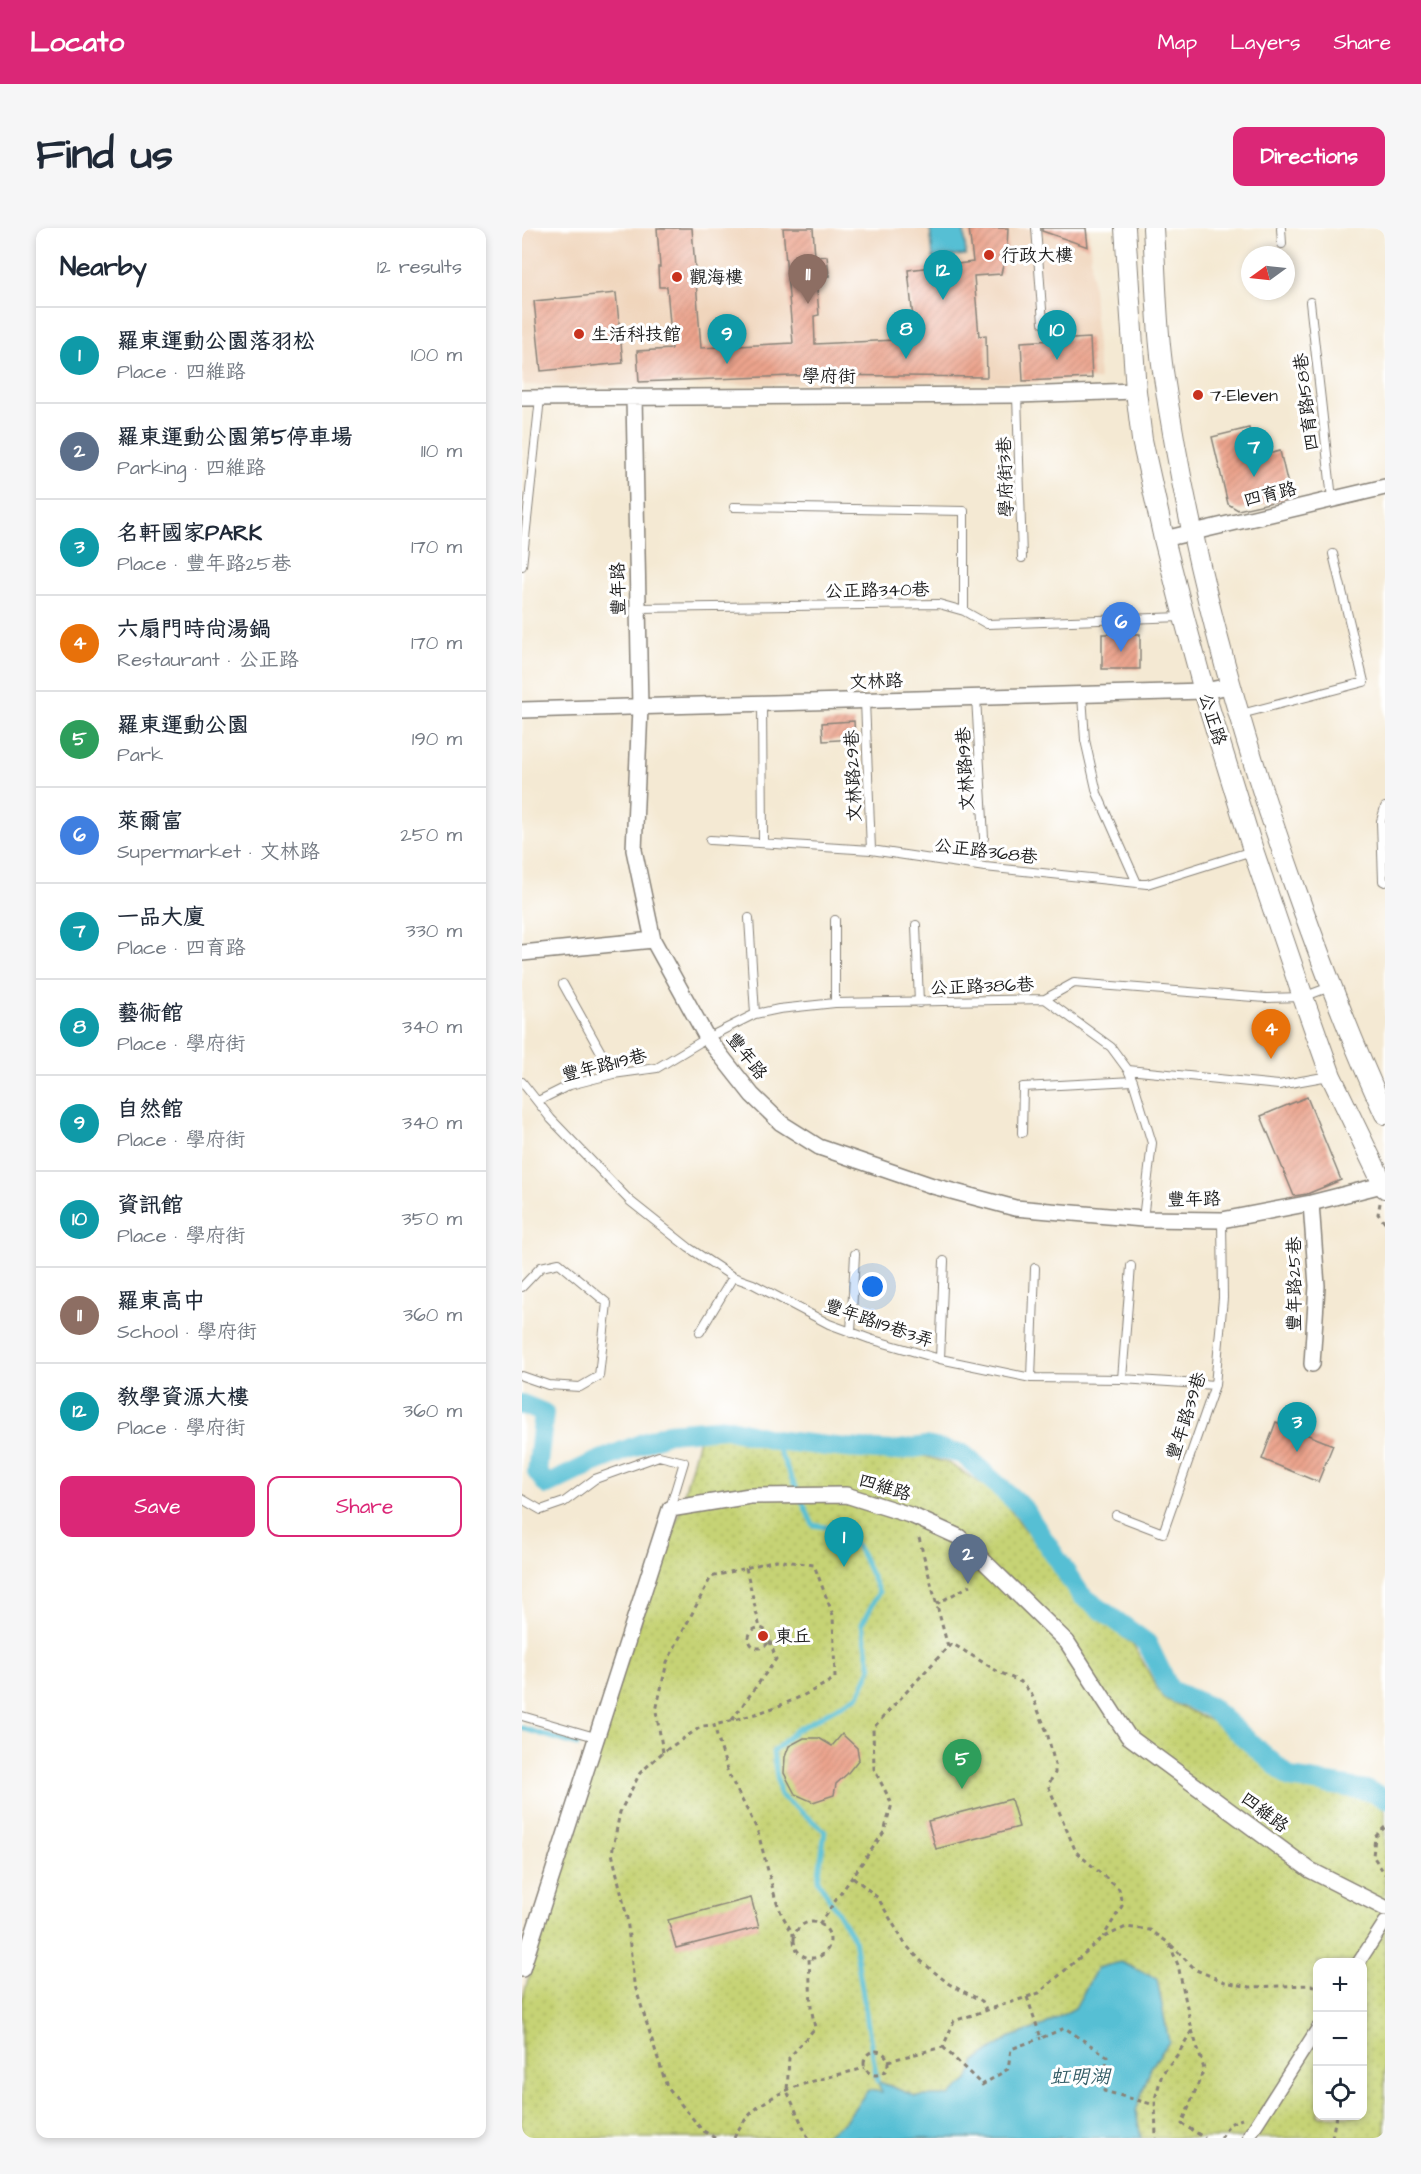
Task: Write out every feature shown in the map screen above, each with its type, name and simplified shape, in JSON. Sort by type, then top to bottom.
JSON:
[{"type":"street","name":"公正路","points":[[1125,228],[1136,391],[1142,440],[1164,538],[1204,692],[1253,850],[1331,1076],[1384,1185]]},
{"type":"street","name":"公正路","points":[[1153,228],[1162,368],[1191,533],[1230,686],[1282,852],[1330,987],[1385,1114]]},
{"type":"street","name":"學府街","points":[[522,398],[1017,395],[1136,391]]},
{"type":"street","name":"豐年路","points":[[634,397],[640,708],[634,850],[653,940],[707,1038],[752,1095],[781,1124],[819,1147],[933,1186],[1015,1208],[1143,1219],[1222,1220],[1311,1203],[1384,1185]]},
{"type":"street","name":"四育路","points":[[1164,538],[1385,487]]},
{"type":"street","name":"文林路","points":[[522,710],[1204,692],[1230,686]]},
{"type":"street","points":[[522,953],[653,940]]},
{"type":"street","name":"豐年路25巷","points":[[1311,1203],[1317,1286],[1312,1364]]},
{"type":"street","name":"四維路","points":[[670,1509],[750,1496],[846,1495],[913,1516],[959,1537],[1067,1642],[1128,1736],[1310,1870],[1385,1908]]},
{"type":"street","points":[[522,1969],[670,1509]]},
{"type":"street","points":[[1362,1958],[1385,1922]]},
{"type":"street","points":[[1249,2136],[1313,2034]]},
{"type":"lane","points":[[1036,228],[1043,323]]},
{"type":"lane","points":[[1281,228],[1282,244]]},
{"type":"lane","name":"四育路158巷","points":[[1310,302],[1332,498]]},
{"type":"lane","name":"學府街3巷","points":[[1017,395],[1022,558]]},
{"type":"lane","points":[[522,566],[540,398]]},
{"type":"lane","points":[[734,507],[964,511],[964,611]]},
{"type":"lane","points":[[1238,715],[1364,682],[1333,554]]},
{"type":"lane","name":"公正路340巷","points":[[638,608],[939,604],[964,611],[987,624],[1184,617]]},
{"type":"lane","points":[[1082,695],[1085,740],[1097,794],[1137,883]]},
{"type":"lane","name":"文林路19巷","points":[[976,697],[984,838]]},
{"type":"lane","name":"文林路29巷","points":[[865,701],[871,850]]},
{"type":"lane","points":[[762,703],[763,842]]},
{"type":"lane","points":[[1385,807],[1381,820],[1382,870],[1385,882]]},
{"type":"lane","name":"公正路368巷","points":[[710,840],[871,850],[985,867],[1147,884],[1253,850]]},
{"type":"lane","points":[[749,918],[755,1014]]},
{"type":"lane","points":[[835,920],[835,1003]]},
{"type":"lane","points":[[916,926],[919,1003]]},
{"type":"lane","name":"公正路386巷","points":[[707,1038],[755,1014],[779,1009],[835,1003],[1045,999],[1074,983],[1266,998],[1304,997],[1330,987]]},
{"type":"lane","points":[[563,984],[613,1074]]},
{"type":"lane","points":[[1045,999],[1111,1047],[1133,1081],[1152,1143],[1143,1219]]},
{"type":"lane","name":"豐年路119巷","points":[[538,1101],[570,1085],[613,1074],[657,1068],[707,1038]]},
{"type":"lane","points":[[1128,1070],[1279,1085],[1331,1076]]},
{"type":"lane","points":[[1023,1132],[1023,1087],[1133,1081]]},
{"type":"lane","name":"豐年路119巷3弄","points":[[522,1082],[551,1119],[630,1201],[689,1248],[733,1277],[850,1333],[940,1359],[1031,1378],[1122,1379],[1215,1385]]},
{"type":"lane","name":"豐年路39巷","points":[[1116,1515],[1162,1533],[1215,1385],[1223,1299],[1222,1220]]},
{"type":"lane","points":[[850,1333],[855,1254]]},
{"type":"lane","points":[[940,1359],[944,1261]]},
{"type":"lane","points":[[522,1287],[541,1267],[559,1263],[607,1303],[599,1376],[580,1386],[548,1385],[522,1376]]},
{"type":"lane","points":[[1122,1379],[1131,1266]]},
{"type":"lane","points":[[1031,1378],[1035,1268]]},
{"type":"lane","points":[[700,1332],[733,1277]]},
{"type":"lane","points":[[522,1499],[541,1510],[564,1502],[595,1479],[659,1456],[684,1462],[670,1509]]},
{"type":"lane","points":[[522,1716],[595,1737]]},
{"type":"path","points":[[913,1516],[948,1647]]},
{"type":"path","points":[[663,1752],[656,1711],[667,1662],[711,1577],[776,1560],[814,1565],[833,1615],[835,1678],[806,1695],[759,1714],[702,1726],[663,1752],[640,1773],[620,1812],[612,1853],[627,1918],[634,1983],[667,2087],[702,2130],[715,2138]]},
{"type":"path","points":[[732,1720],[776,1659],[768,1633],[760,1628],[746,1568]]},
{"type":"path","points":[[936,1604],[971,1585]]},
{"type":"path","points":[[760,1628],[752,1632],[750,1638],[752,1644],[760,1648],[769,1640]]},
{"type":"path","points":[[819,1924],[884,1832],[892,1804],[874,1769],[873,1728],[953,1644],[988,1666],[1022,1682],[1031,1693],[1047,1732],[1055,1766],[1055,1773],[1048,1785],[1076,1852],[1119,1889],[1122,1906],[1102,1938]]},
{"type":"path","points":[[714,1725],[728,1773],[757,1829],[778,1905],[794,1936],[795,1948],[803,1956],[809,1958],[820,1956],[828,1948],[827,1930],[819,1924],[806,1923],[800,1926],[794,1936]]},
{"type":"path","points":[[1385,1827],[1375,1837],[1373,1856],[1385,1874]]},
{"type":"path","points":[[853,1877],[878,1898],[905,1944],[921,1961],[949,1984],[982,2001],[986,2009]]},
{"type":"path","points":[[943,2047],[954,2021],[1039,1993],[1102,1938],[1126,1927],[1150,1930],[1169,1943],[1196,1970],[1225,1982],[1250,1987],[1313,1986]]},
{"type":"path","points":[[1169,1943],[1178,1965],[1192,2030],[1204,2069],[1182,2124],[1206,2138]]},
{"type":"path","points":[[808,2138],[787,2091],[789,2058],[815,2028],[811,2007],[809,1958]]},
{"type":"path","points":[[1027,1997],[1041,2038]]},
{"type":"path","points":[[943,2047],[982,2085],[1008,2069],[1011,2049],[1065,2028],[1107,2056],[1104,2091],[1155,2105]]},
{"type":"path","points":[[1156,2138],[1155,2099],[1162,2074],[1192,2030]]},
{"type":"path","points":[[888,2061],[943,2047]]},
{"type":"path","points":[[873,2051],[880,2052],[888,2061],[887,2069],[881,2074],[870,2074],[865,2068],[864,2060],[873,2051]]},
{"type":"path","points":[[734,2138],[740,2124],[756,2107],[771,2097],[865,2068]]},
{"type":"path","points":[[1221,2138],[1229,2124],[1245,2118]]},
{"type":"path","points":[[1332,2138],[1335,2120]]},
{"type":"shaded area","points":[[522,228],[1089,228],[1099,380],[629,386],[522,385]]},
{"type":"green space","points":[[702,1428],[781,1446],[886,1445],[948,1463],[997,1493],[1083,1604],[1134,1646],[1163,1698],[1233,1731],[1300,1779],[1378,1798],[1385,1802],[1385,2138],[522,2138],[522,2000],[618,1680],[677,1520]]},
{"type":"water","points":[[930,228],[964,228],[966,255],[933,258]]},
{"type":"water","name":"虹明湖","points":[[1121,1962],[1157,1979],[1169,2042],[1151,2067],[1136,2111],[1141,2138],[820,2138],[844,2122],[868,2090],[882,2092],[877,2081],[915,2096],[949,2096],[968,2080],[976,2061],[1009,2038],[1044,2025],[1075,2008],[1097,1968]]},
{"type":"building","points":[[657,228],[692,228],[701,348],[793,343],[783,228],[813,228],[815,257],[827,256],[829,276],[816,277],[819,315],[814,316],[815,344],[915,339],[908,270],[973,262],[969,228],[1008,228],[1007,248],[1001,274],[974,276],[979,336],[986,335],[987,377],[816,375],[639,382],[637,351],[672,349],[667,287],[659,287]]},
{"type":"building","points":[[1042,228],[1086,228],[1088,247],[1042,231]]},
{"type":"building","name":"生活科技館","points":[[616,293],[623,363],[541,371],[534,301]]},
{"type":"building","points":[[1090,338],[1092,378],[1023,381],[1021,342]]},
{"type":"building","points":[[1249,428],[1257,457],[1280,451],[1291,498],[1238,510],[1228,504],[1212,437]]},
{"type":"building","points":[[1102,634],[1140,634],[1140,669],[1102,669]]},
{"type":"building","points":[[854,721],[855,739],[823,741],[822,723]]},
{"type":"building","points":[[1307,1097],[1341,1180],[1307,1194],[1294,1196],[1261,1116]]},
{"type":"building","points":[[1276,1422],[1333,1445],[1318,1482],[1262,1459]]},
{"type":"building","points":[[842,1734],[857,1748],[859,1759],[836,1784],[834,1795],[813,1802],[795,1794],[784,1773],[785,1757],[789,1746],[804,1738],[819,1738],[832,1746]]},
{"type":"building","points":[[1011,1799],[1019,1827],[936,1849],[928,1821]]},
{"type":"building","points":[[751,1898],[759,1927],[676,1948],[668,1920]]},
{"type":"waterway","points":[[522,1404],[544,1413],[537,1472],[547,1485],[593,1463],[668,1433],[726,1428],[774,1440],[845,1448],[894,1451],[926,1446],[963,1454],[1023,1508],[1081,1595],[1147,1643],[1170,1690],[1210,1707],[1290,1778],[1366,1790],[1385,1798]]},
{"type":"waterway","points":[[774,1440],[813,1525],[845,1530],[860,1551],[879,1592],[862,1624],[871,1668],[859,1695],[795,1731],[773,1752],[780,1795],[825,1831],[818,1880],[854,1939],[877,2081]]},
{"type":"waterway","points":[[522,1728],[577,1745]]},
{"type":"place","name":"行政大樓","points":[[989,255]]},
{"type":"place","name":"觀海樓","points":[[677,277]]},
{"type":"place","name":"教學資源大樓","points":[[943,300]]},
{"type":"place","name":"羅東高中","points":[[808,304]]},
{"type":"place","name":"生活科技館","points":[[579,334]]},
{"type":"place","name":"藝術館","points":[[906,359]]},
{"type":"place","name":"資訊館","points":[[1057,360]]},
{"type":"place","name":"自然館","points":[[727,364]]},
{"type":"place","name":"7-Eleven","points":[[1198,395]]},
{"type":"place","name":"一品大廈","points":[[1254,477]]},
{"type":"place","name":"萊爾富","points":[[1121,652]]},
{"type":"place","name":"六扇門時尚湯鍋","points":[[1271,1059]]},
{"type":"place","name":"名軒國家PARK","points":[[1297,1452]]},
{"type":"place","name":"羅東運動公園落羽松","points":[[844,1567]]},
{"type":"place","name":"羅東運動公園第5停車場","points":[[968,1584]]},
{"type":"place","name":"東丘","points":[[763,1636]]},
{"type":"place","name":"羅東運動公園","points":[[962,1789]]}]
